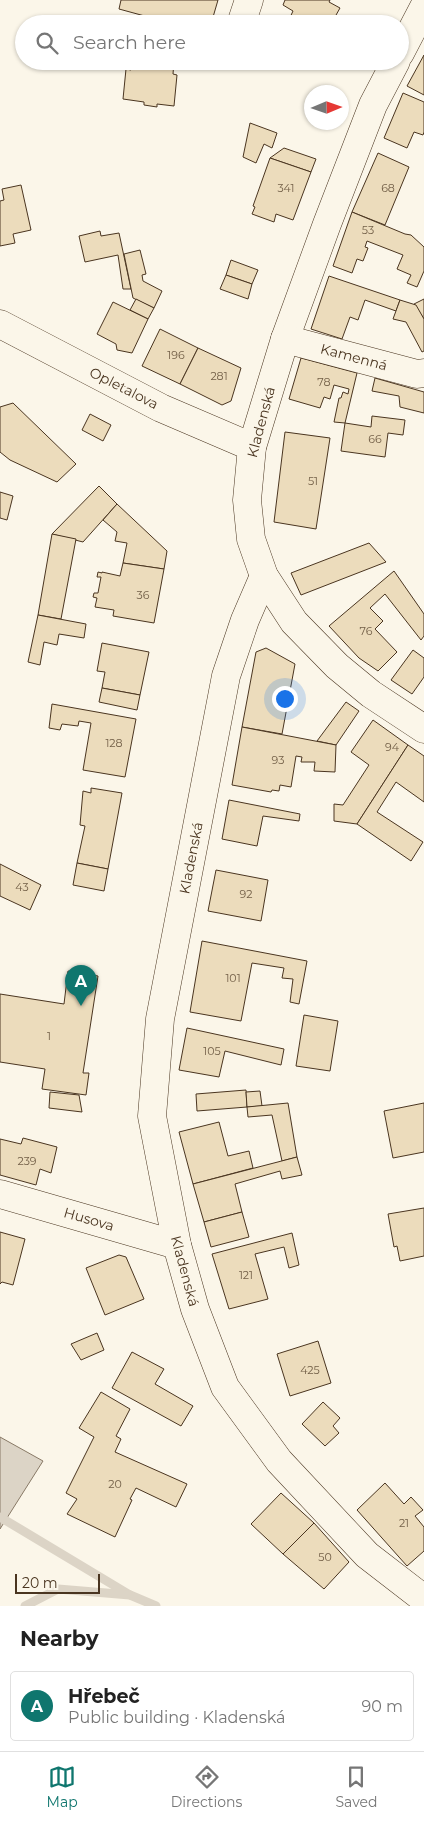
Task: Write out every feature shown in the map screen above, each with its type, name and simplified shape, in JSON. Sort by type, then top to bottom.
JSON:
[{"type":"street","points":[[244,15],[249,0]]},
{"type":"street","points":[[409,36],[424,7]]},
{"type":"street","name":"Kladenská","points":[[391,70],[373,105],[327,224],[285,339],[252,447],[247,500],[251,539],[264,576],[245,620],[226,676],[160,1019],[152,1116],[178,1245],[195,1309],[225,1387],[279,1461],[367,1554],[424,1599]]},
{"type":"street","name":"Opletalova","points":[[0,324],[162,408],[252,447]]},
{"type":"street","name":"Kamenná","points":[[285,339],[417,374],[424,373]]},
{"type":"street","points":[[264,576],[294,622],[337,666],[371,694],[424,730]]},
{"type":"street","name":"Husova","points":[[0,1194],[178,1245]]},
{"type":"shaded area","points":[[0,1437],[43,1461],[0,1529]]},
{"type":"building","points":[[121,0],[218,0],[214,15],[141,15],[119,9]]},
{"type":"building","points":[[285,0],[330,0],[329,2],[340,8],[336,15],[291,15],[293,11],[283,5]]},
{"type":"building","points":[[424,55],[424,95],[407,86]]},
{"type":"building","points":[[126,70],[173,70],[173,74],[177,75],[174,106],[157,104],[157,107],[144,105],[144,102],[123,99]]},
{"type":"building","points":[[403,93],[424,102],[423,135],[414,132],[407,148],[384,138]]},
{"type":"building","points":[[250,123],[277,133],[272,148],[264,144],[256,163],[243,157]]},
{"type":"building","points":[[284,148],[316,159],[311,172],[270,158]]},
{"type":"building","points":[[378,153],[409,167],[385,225],[352,212]]},
{"type":"building","points":[[270,158],[311,172],[293,220],[276,214],[274,222],[252,214]]},
{"type":"building","points":[[21,185],[31,230],[13,234],[15,243],[0,246],[0,201],[4,200],[2,189]]},
{"type":"building","points":[[352,212],[411,235],[424,247],[424,271],[417,287],[407,283],[411,275],[397,269],[403,255],[367,241],[365,247],[368,248],[363,261],[357,259],[352,273],[333,266]]},
{"type":"building","points":[[100,231],[101,236],[119,233],[131,289],[123,289],[118,255],[85,262],[79,236]]},
{"type":"building","points":[[140,250],[146,274],[142,275],[143,281],[162,291],[154,308],[133,298],[124,254]]},
{"type":"building","points":[[231,260],[258,270],[252,284],[226,275]]},
{"type":"building","points":[[226,275],[252,284],[248,299],[220,289]]},
{"type":"building","points":[[329,276],[400,300],[396,311],[365,300],[358,320],[350,317],[342,339],[311,329]]},
{"type":"building","points":[[136,299],[154,308],[148,319],[130,310]]},
{"type":"building","points":[[424,299],[424,319],[414,304]]},
{"type":"building","points":[[400,300],[416,305],[424,319],[424,351],[422,352],[406,322],[393,319]]},
{"type":"building","points":[[113,302],[148,319],[132,353],[117,350],[116,344],[97,334]]},
{"type":"building","points":[[160,329],[198,348],[180,384],[142,366]]},
{"type":"building","points":[[198,348],[241,368],[231,401],[222,405],[180,384]]},
{"type":"building","points":[[301,358],[357,373],[345,423],[334,422],[339,398],[341,398],[343,392],[348,394],[349,389],[334,385],[330,399],[324,397],[320,408],[289,399]]},
{"type":"building","points":[[375,378],[424,392],[424,413],[400,407],[399,396],[372,391]]},
{"type":"building","points":[[13,403],[76,464],[57,482],[10,460],[0,452],[0,407]]},
{"type":"building","points":[[90,414],[111,425],[103,441],[82,430]]},
{"type":"building","points":[[372,416],[405,420],[403,435],[388,433],[385,457],[341,451],[345,423],[371,427]]},
{"type":"building","points":[[285,432],[330,438],[316,529],[274,522]]},
{"type":"building","points":[[99,486],[117,504],[83,542],[52,534]]},
{"type":"building","points":[[0,492],[13,496],[7,520],[0,518]]},
{"type":"building","points":[[117,504],[167,551],[164,569],[123,563],[127,543],[115,541],[117,532],[103,520]]},
{"type":"building","points":[[52,534],[76,539],[61,619],[38,615]]},
{"type":"building","points":[[369,543],[386,562],[301,595],[291,573]]},
{"type":"building","points":[[123,563],[164,569],[154,623],[113,616],[114,610],[95,607],[97,598],[93,597],[94,593],[98,593],[101,577],[97,577],[98,572],[120,576]]},
{"type":"building","points":[[394,571],[424,614],[424,636],[421,640],[385,594],[370,608],[383,621],[375,629],[397,652],[378,671],[359,658],[329,626]]},
{"type":"building","points":[[38,615],[86,624],[84,638],[59,634],[57,645],[44,642],[40,665],[28,662]]},
{"type":"building","points":[[102,643],[149,652],[140,695],[102,688],[105,672],[97,671]]},
{"type":"building","points":[[266,648],[295,664],[282,734],[242,727],[256,652]]},
{"type":"building","points":[[413,650],[424,658],[424,677],[412,694],[391,680]]},
{"type":"building","points":[[102,688],[140,695],[137,710],[99,702]]},
{"type":"building","points":[[346,702],[359,711],[336,745],[317,741]]},
{"type":"building","points":[[52,704],[136,719],[125,777],[83,770],[91,723],[79,721],[78,726],[62,724],[60,730],[49,728]]},
{"type":"building","points":[[373,720],[408,745],[357,824],[334,821],[334,804],[343,805],[369,765],[351,752]]},
{"type":"building","points":[[242,727],[336,745],[335,772],[314,771],[315,762],[301,762],[302,757],[296,756],[291,787],[280,785],[279,791],[272,790],[271,792],[232,785]]},
{"type":"building","points":[[408,745],[424,756],[424,802],[396,782],[377,812],[423,842],[411,861],[357,824]]},
{"type":"building","points":[[91,788],[122,793],[108,869],[77,863],[85,826],[80,825],[83,791],[91,793]]},
{"type":"building","points":[[229,800],[300,814],[299,821],[263,816],[257,846],[222,839]]},
{"type":"building","points":[[77,863],[108,869],[104,891],[73,885]]},
{"type":"building","points":[[0,864],[41,885],[30,910],[0,896]]},
{"type":"building","points":[[216,870],[268,880],[261,921],[208,911]]},
{"type":"building","points":[[202,941],[307,961],[299,1004],[290,1002],[293,979],[282,978],[284,968],[252,963],[241,1021],[190,1012]]},
{"type":"building","points":[[68,971],[98,976],[83,1073],[89,1073],[86,1095],[42,1089],[45,1069],[0,1062],[0,994],[64,1004]]},
{"type":"building","points":[[304,1015],[338,1021],[330,1071],[296,1066]]},
{"type":"building","points":[[187,1028],[284,1049],[281,1065],[225,1051],[219,1077],[179,1070]]},
{"type":"building","points":[[246,1090],[247,1107],[197,1111],[196,1094]]},
{"type":"building","points":[[260,1091],[262,1106],[247,1107],[246,1092]]},
{"type":"building","points":[[50,1092],[79,1095],[82,1112],[49,1108]]},
{"type":"building","points":[[288,1103],[297,1157],[282,1161],[272,1115],[248,1117],[247,1107]]},
{"type":"building","points":[[424,1103],[424,1152],[393,1158],[384,1111]]},
{"type":"building","points":[[219,1122],[228,1156],[249,1151],[253,1168],[193,1184],[179,1132]]},
{"type":"building","points":[[23,1138],[57,1147],[51,1173],[40,1169],[36,1185],[0,1175],[0,1139],[21,1144]]},
{"type":"building","points":[[297,1157],[302,1175],[282,1179],[280,1171],[235,1184],[242,1212],[204,1222],[193,1184]]},
{"type":"building","points":[[424,1208],[424,1256],[400,1261],[397,1246],[394,1247],[388,1214]]},
{"type":"building","points":[[242,1212],[249,1237],[211,1247],[204,1222]]},
{"type":"building","points":[[0,1232],[25,1239],[13,1285],[2,1282],[0,1284]]},
{"type":"building","points":[[292,1233],[299,1265],[289,1268],[284,1247],[255,1254],[268,1299],[229,1309],[212,1254]]},
{"type":"building","points":[[119,1255],[126,1257],[144,1299],[105,1315],[86,1268]]},
{"type":"building","points":[[97,1333],[104,1350],[81,1360],[71,1344]]},
{"type":"building","points":[[318,1341],[331,1383],[290,1396],[277,1354]]},
{"type":"building","points":[[132,1352],[164,1369],[155,1384],[193,1406],[181,1426],[112,1388]]},
{"type":"building","points":[[101,1392],[130,1409],[116,1436],[121,1439],[115,1452],[187,1484],[176,1507],[136,1488],[115,1537],[67,1514],[77,1499],[66,1493],[94,1437],[79,1428]]},
{"type":"building","points":[[323,1402],[340,1418],[333,1426],[339,1433],[325,1446],[302,1424]]},
{"type":"building","points":[[385,1483],[404,1504],[411,1497],[423,1510],[415,1516],[424,1527],[424,1551],[407,1566],[357,1510]]},
{"type":"building","points":[[281,1493],[314,1523],[283,1554],[251,1524]]},
{"type":"building","points":[[314,1523],[349,1562],[324,1589],[283,1554]]},
{"type":"waterway","points":[[0,1517],[130,1595]]},
{"type":"waterway","points":[[25,1606],[58,1589],[130,1595],[156,1606]]},
{"type":"place","name":"Hřebeč","points":[[81,1006]]}]
